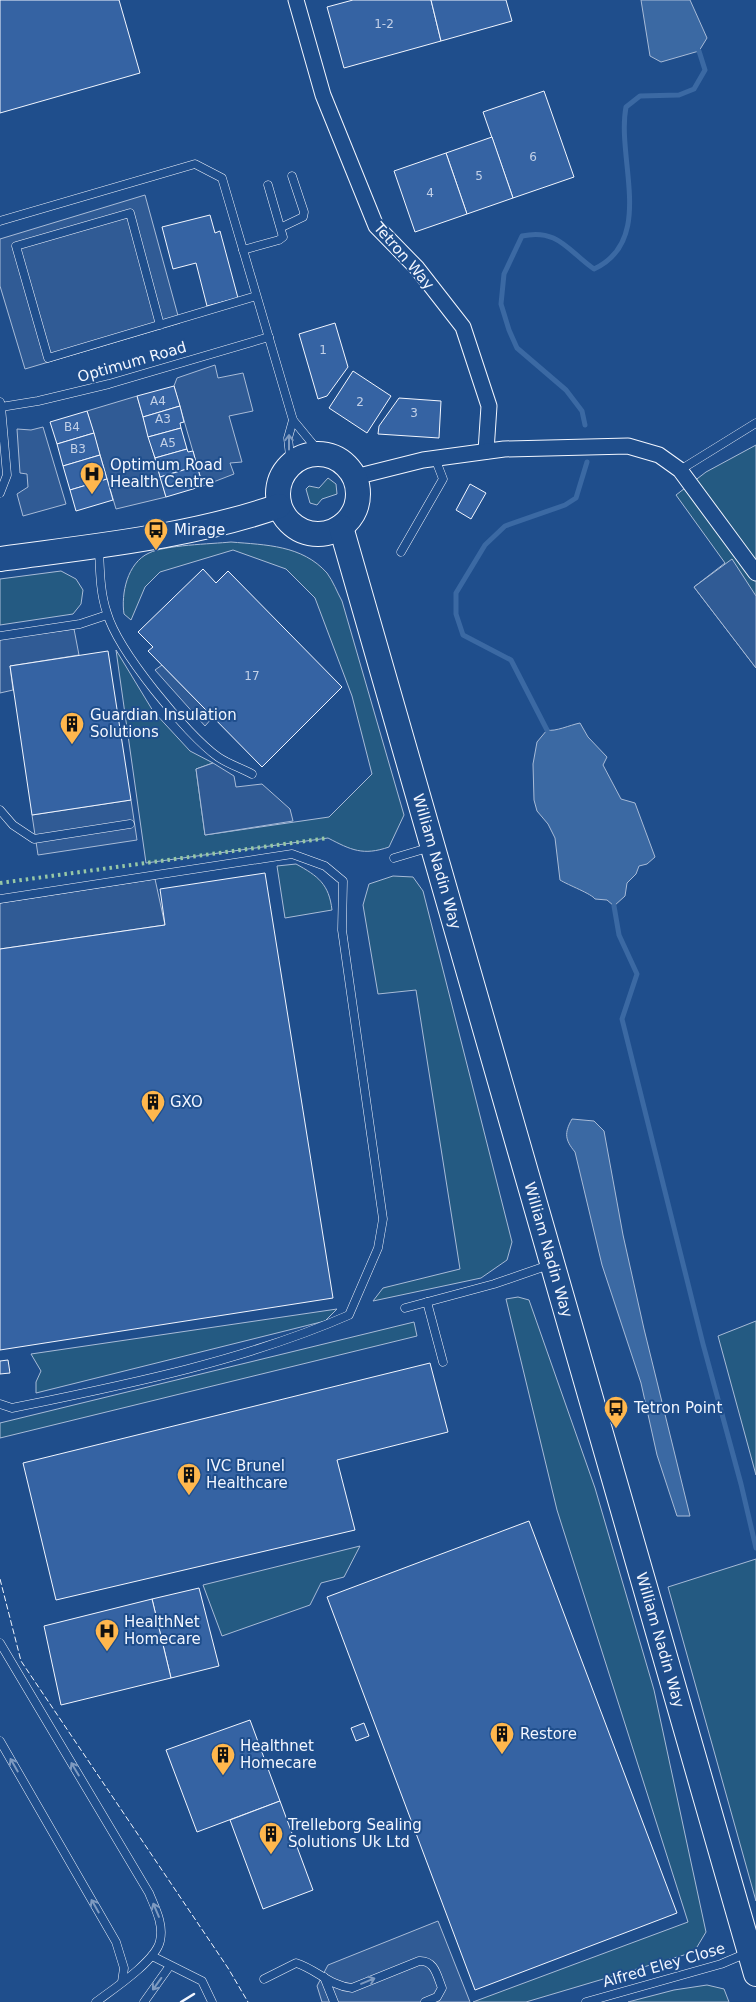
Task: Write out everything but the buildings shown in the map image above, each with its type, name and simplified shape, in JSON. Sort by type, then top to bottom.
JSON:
[{"type":"main road","points":[[321,454],[336,457],[348,466],[355,477],[359,490],[357,504],[351,517],[341,526],[329,532],[304,533],[287,521],[279,506],[279,490],[283,476],[291,465],[301,457],[321,454]]},
{"type":"main road","points":[[0,559],[99,545],[237,520],[279,506]]},
{"type":"main road","name":"William Nadin Way","points":[[341,526],[753,1963]]},
{"type":"street","name":"Tetron Way","points":[[296,0],[323,95],[376,226],[417,268],[463,327],[489,406],[486,451]]},
{"type":"street","points":[[355,477],[435,458],[486,451],[628,446],[659,455],[680,470],[756,573]]},
{"type":"lane","points":[[0,221],[195,164],[222,178],[293,420],[321,454]]},
{"type":"lane","points":[[282,226],[303,217],[304,212],[292,176]]},
{"type":"lane","points":[[243,250],[279,240],[283,236],[282,226],[268,185]]},
{"type":"lane","points":[[160,325],[130,213],[16,246],[48,358],[160,325],[256,296]]},
{"type":"lane","name":"Optimum Road","points":[[0,493],[7,475],[0,404],[38,402],[109,384],[269,337]]},
{"type":"lane","points":[[291,465],[288,438],[293,420]]},
{"type":"lane","points":[[680,470],[756,423]]},
{"type":"lane","points":[[402,552],[442,479],[435,458]]},
{"type":"lane","points":[[99,545],[100,576],[107,614],[126,650],[168,706],[217,756],[252,774]]},
{"type":"lane","points":[[0,636],[80,624],[107,614]]},
{"type":"lane","points":[[0,810],[13,825],[34,839],[130,824]]},
{"type":"lane","points":[[394,858],[433,846]]},
{"type":"lane","points":[[0,899],[292,854],[325,866],[344,881],[342,930],[383,1219],[378,1248],[349,1315],[303,1336],[190,1367],[12,1408],[0,1404]]},
{"type":"lane","points":[[404,1308],[494,1284],[552,1264]]},
{"type":"lane","points":[[427,1302],[443,1362]]},
{"type":"lane","points":[[0,1643],[149,1893],[160,1918],[160,1942],[152,1956],[96,2002]]},
{"type":"lane","points":[[0,1741],[116,1942],[124,1968],[122,1982]]},
{"type":"lane","points":[[152,1956],[169,1967],[202,1981],[212,2002]]},
{"type":"lane","points":[[264,1979],[296,1963],[308,1966],[340,1987],[352,1988],[419,1961],[426,1961],[433,1965],[442,1988],[436,1997],[425,2002]]},
{"type":"lane","name":"Alfred Eley Close","points":[[586,2002],[721,1964],[753,1963]]},
{"type":"lane","points":[[144,2002],[169,1967]]},
{"type":"lane","points":[[324,1977],[334,2002]]},
{"type":"shaded area","points":[[641,0],[690,0],[707,38],[699,51],[661,62],[650,56]]},
{"type":"shaded area","points":[[145,195],[180,323],[25,369],[0,286],[0,239]]},
{"type":"shaded area","points":[[215,365],[218,378],[243,373],[253,411],[229,416],[242,462],[230,463],[234,474],[203,486],[174,386],[177,378]]},
{"type":"shaded area","points":[[137,396],[166,497],[116,509],[87,411]]},
{"type":"shaded area","points":[[43,427],[66,504],[23,516],[17,494],[28,487],[27,474],[20,473],[17,429],[31,430]]},
{"type":"shaded area","points":[[756,445],[756,668],[694,587],[725,563],[676,495],[706,472]]},
{"type":"shaded area","points":[[328,478],[336,484],[337,494],[322,499],[317,505],[310,503],[306,489],[309,486],[319,488]]},
{"type":"shaded area","points":[[231,542],[283,548],[295,552],[317,564],[327,573],[333,583],[342,601],[404,815],[389,847],[372,851],[357,850],[328,838],[146,863],[116,650],[153,711],[190,751],[213,763],[196,769],[205,835],[329,817],[372,774],[352,696],[315,598],[286,569],[233,550],[160,572],[145,587],[131,620],[124,614],[123,606],[127,580],[135,564],[141,558],[156,550],[166,548]]},
{"type":"shaded area","points":[[732,559],[756,596],[756,668],[694,587]]},
{"type":"shaded area","points":[[61,571],[76,579],[83,590],[81,604],[73,614],[0,625],[0,579]]},
{"type":"shaded area","points":[[74,629],[79,655],[10,666],[13,690],[0,693],[0,639]]},
{"type":"shaded area","points":[[162,665],[213,717],[205,726],[155,670]]},
{"type":"shaded area","points":[[580,723],[588,737],[607,757],[603,765],[621,799],[635,803],[655,857],[647,864],[639,866],[636,874],[627,883],[625,896],[614,906],[607,900],[595,899],[560,880],[555,838],[548,824],[537,811],[534,800],[533,764],[537,742],[547,730]]},
{"type":"shaded area","points":[[213,763],[234,776],[236,787],[262,784],[290,809],[293,821],[205,835],[196,769]]},
{"type":"shaded area","points":[[131,800],[137,840],[38,855],[32,815]]},
{"type":"shaded area","points":[[296,864],[316,877],[325,887],[332,910],[285,918],[277,866]]},
{"type":"shaded area","points":[[393,876],[413,877],[423,891],[512,1242],[507,1260],[481,1278],[373,1301],[383,1288],[460,1269],[416,990],[378,994],[363,905],[369,884]]},
{"type":"shaded area","points":[[155,879],[165,925],[0,949],[0,903]]},
{"type":"shaded area","points":[[572,1119],[594,1121],[604,1131],[623,1235],[690,1516],[677,1516],[657,1455],[641,1383],[602,1265],[575,1152],[569,1144],[567,1132]]},
{"type":"shaded area","points":[[518,1297],[529,1300],[595,1488],[654,1690],[706,1932],[694,1952],[526,2002],[473,2002],[688,1922],[557,1510],[506,1299]]},
{"type":"shaded area","points":[[337,1309],[325,1321],[36,1393],[36,1382],[41,1371],[31,1354]]},
{"type":"shaded area","points":[[756,1321],[756,1475],[718,1336]]},
{"type":"shaded area","points":[[414,1322],[417,1336],[0,1438],[0,1423]]},
{"type":"shaded area","points":[[360,1546],[344,1577],[321,1583],[310,1605],[222,1636],[203,1585]]},
{"type":"shaded area","points":[[756,1559],[756,1901],[668,1587]]},
{"type":"shaded area","points":[[438,1921],[470,2002],[322,2002],[317,1986],[328,1965]]},
{"type":"shaded area","points":[[707,1985],[724,1989],[729,2002],[628,2002],[674,1990]]},
{"type":"waterway","points":[[585,425],[582,411],[566,390],[517,348],[501,304],[504,274],[522,236],[534,234],[554,238],[594,269],[613,256],[624,239],[629,219],[630,197],[624,128],[626,107],[640,96],[679,95],[694,89],[705,70],[699,51]]},
{"type":"waterway","points":[[547,730],[511,660],[463,635],[456,614],[456,593],[485,545],[505,526],[565,505],[576,498],[587,462]]},
{"type":"waterway","points":[[614,906],[619,935],[637,974],[622,1019],[756,1548]]},
{"type":"hedge","points":[[0,883],[328,838]]},
{"type":"fence","points":[[0,1579],[21,1661],[228,1968],[248,2002]]},
{"type":"wall","points":[[181,2002],[194,1994]]},
{"type":"place","name":"Optimum Road Health Centre","points":[[92,495]]},
{"type":"place","name":"Mirage","points":[[156,551]]},
{"type":"place","name":"Guardian Insulation Solutions","points":[[72,745]]},
{"type":"place","name":"GXO","points":[[153,1123]]},
{"type":"place","name":"Tetron Point","points":[[616,1429]]},
{"type":"place","name":"IVC Brunel Healthcare","points":[[189,1496]]},
{"type":"place","name":"HealthNet Homecare","points":[[107,1652]]},
{"type":"place","name":"Restore","points":[[502,1755]]},
{"type":"place","name":"Healthnet Homecare","points":[[223,1776]]},
{"type":"place","name":"Trelleborg Sealing Solutions Uk Ltd","points":[[271,1855]]}]
